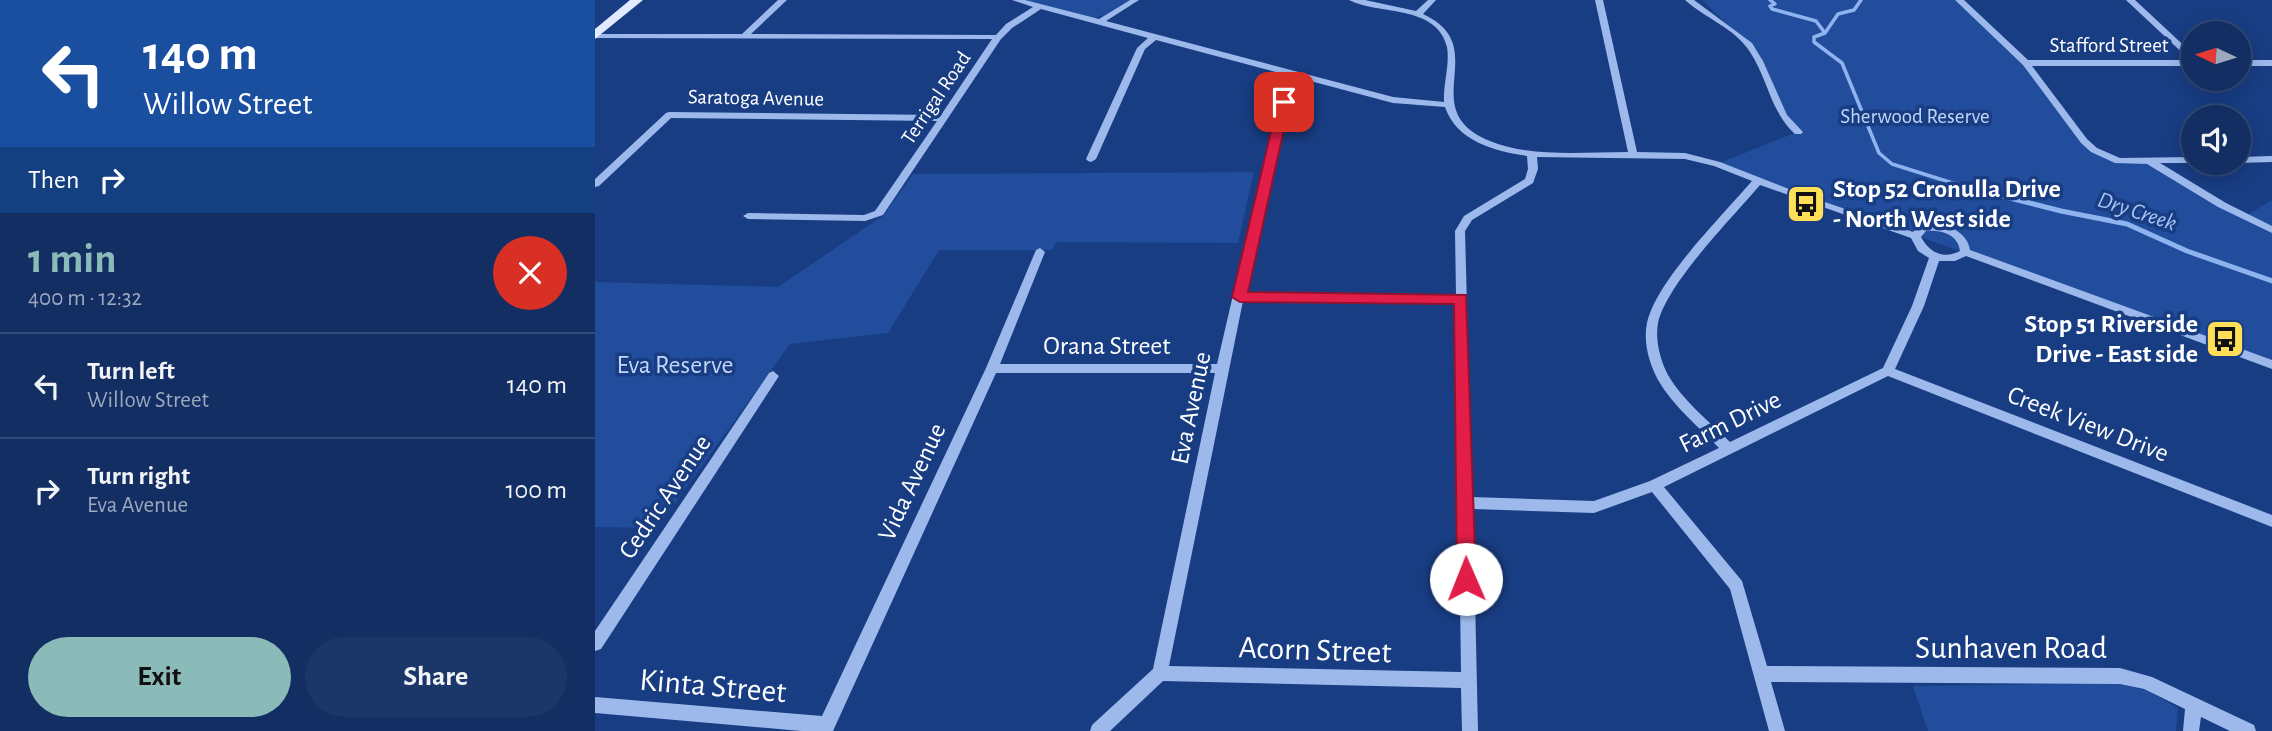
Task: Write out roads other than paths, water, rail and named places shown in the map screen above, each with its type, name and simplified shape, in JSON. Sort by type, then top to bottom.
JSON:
[{"type":"main road","points":[[595,22],[620,0]]},
{"type":"main road","points":[[595,36],[637,0]]},
{"type":"street","points":[[745,35],[783,0]]},
{"type":"street","points":[[1016,0],[1393,100],[1449,105]]},
{"type":"street","points":[[1100,22],[1135,0]]},
{"type":"street","points":[[1353,0],[1418,15],[1439,28],[1451,45],[1449,105],[1460,128],[1473,137],[1509,151],[1532,154],[1685,156],[1915,236],[1922,249],[1935,256],[1957,258],[1965,252]]},
{"type":"street","points":[[1418,15],[1432,0]]},
{"type":"street","points":[[1599,0],[1633,155]]},
{"type":"street","points":[[1689,0],[1752,48],[1790,126],[1798,132]]},
{"type":"street","points":[[1959,0],[2026,63],[2084,141],[2094,150],[2118,161],[2181,160]]},
{"type":"street","points":[[2130,0],[2181,49]]},
{"type":"street","name":"Terrigal Road","points":[[870,218],[886,203],[998,37],[1009,26],[1040,6]]},
{"type":"street","points":[[595,36],[998,37]]},
{"type":"street","points":[[1091,159],[1141,48],[1155,36]]},
{"type":"street","name":"Stafford Street","points":[[2026,63],[2181,61]]},
{"type":"street","points":[[2251,63],[2272,63]]},
{"type":"street","name":"Eva Avenue","points":[[1160,673],[1222,369],[1278,123],[1290,80],[1298,75]]},
{"type":"street","name":"Saratoga Avenue","points":[[595,184],[669,115],[943,118]]},
{"type":"street","points":[[1470,731],[1459,231],[1468,218],[1529,181],[1533,169],[1532,154]]},
{"type":"street","points":[[2251,160],[2272,159]]},
{"type":"street","points":[[2147,160],[2272,230]]},
{"type":"street","points":[[1728,447],[1669,386],[1656,360],[1652,340],[1653,319],[1664,297],[1714,231],[1759,180]]},
{"type":"street","points":[[748,216],[870,218]]},
{"type":"street","points":[[1915,236],[1923,228],[1941,228],[1963,241],[1965,252]]},
{"type":"street","name":"Vida Avenue","points":[[826,728],[992,368],[1040,252]]},
{"type":"street","points":[[1965,252],[2272,365]]},
{"type":"street","points":[[1888,370],[1918,306],[1935,256]]},
{"type":"street","points":[[1240,297],[1461,299]]},
{"type":"street","name":"Orana Street","points":[[992,368],[1222,369]]},
{"type":"street","name":"Farm Drive","points":[[1465,503],[1594,507],[1654,485],[1888,370]]},
{"type":"street","name":"Creek View Drive","points":[[1888,370],[2272,521]]},
{"type":"street","name":"Cedric Avenue","points":[[595,644],[773,376]]},
{"type":"street","points":[[1654,485],[1737,586],[1777,731]]},
{"type":"street","points":[[1098,731],[1160,673]]},
{"type":"street","name":"Acorn Street","points":[[1160,673],[1469,680]]},
{"type":"street","name":"Sunhaven Road","points":[[1763,674],[2120,676],[2146,682],[2248,731]]},
{"type":"street","name":"Kinta Street","points":[[595,705],[826,728]]},
{"type":"street","points":[[2191,731],[2194,705]]},
{"type":"waterway","name":"Dry Creek","points":[[1770,0],[1775,4],[1770,6],[1772,9],[1816,21],[1825,33]]},
{"type":"waterway","points":[[1825,33],[1838,14],[1854,10],[1861,0]]},
{"type":"waterway","name":"Dry Creek","points":[[1825,33],[1814,37],[1814,42],[1842,63],[1879,153],[1892,164],[1958,185]]},
{"type":"waterway","name":"Dry Creek","points":[[1958,185],[2061,211],[2127,224],[2187,251],[2272,281]]},
{"type":"place","name":"Stop 52 Cronulla Drive - North West side","points":[[1806,204]]},
{"type":"place","name":"Stop 51 Riverside Drive - East side","points":[[2225,339]]},
{"type":"park label","name":"Sherwood Reserve","points":[[1915,116]]},
{"type":"park label","name":"Eva Reserve","points":[[675,365]]}]
